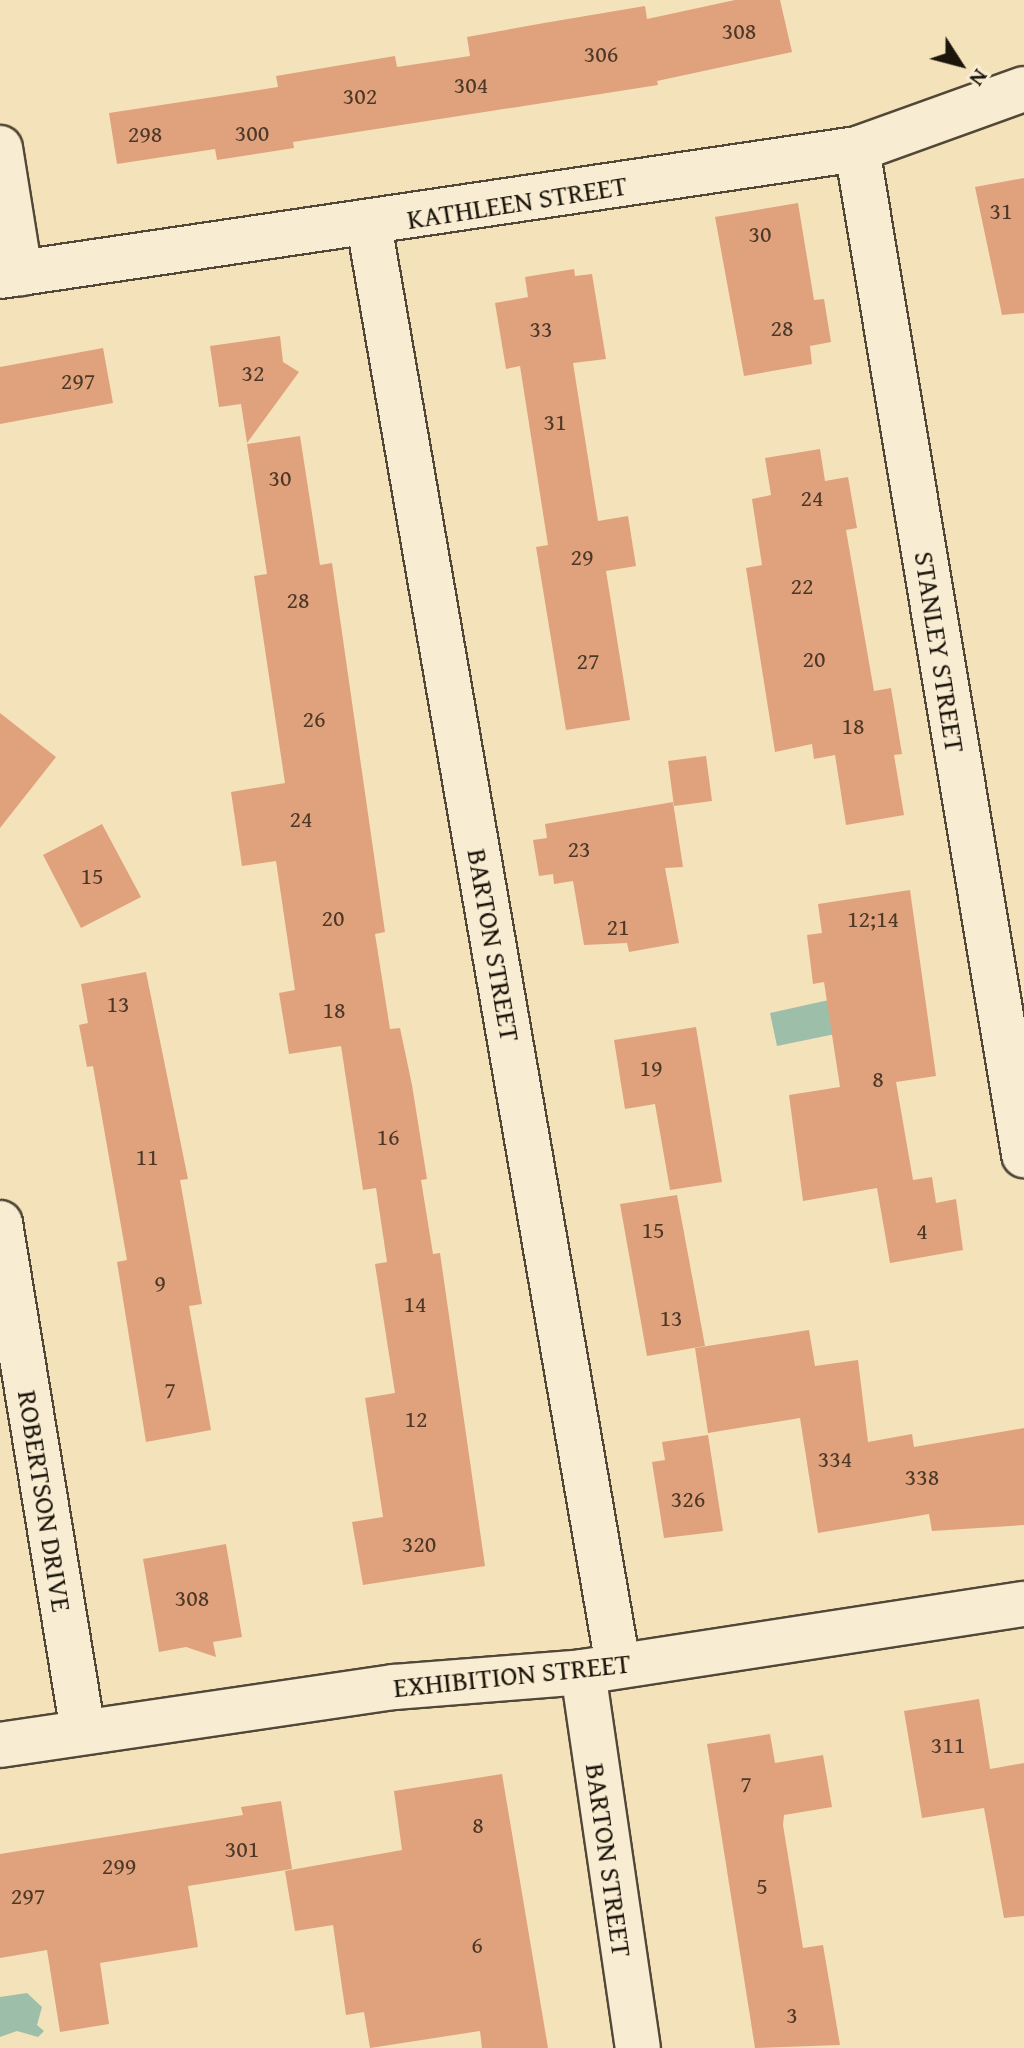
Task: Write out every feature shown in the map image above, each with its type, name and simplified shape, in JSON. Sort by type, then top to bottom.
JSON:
[{"type":"street","name":"KATHLEEN STREET","points":[[10,274],[369,225],[857,149],[1024,89]]},
{"type":"street","points":[[0,148],[10,274]]},
{"type":"street","name":"STANLEY STREET","points":[[857,149],[1024,1155]]},
{"type":"street","name":"BARTON STREET","points":[[369,225],[601,1668],[638,2048]]},
{"type":"street","name":"ROBERTSON DRIVE","points":[[0,1223],[83,1732]]},
{"type":"street","name":"EXHIBITION STREET","points":[[0,1745],[394,1687],[601,1668],[1024,1604]]},
{"type":"shaded area","points":[[838,998],[845,1032],[777,1046],[770,1013]]},
{"type":"shaded area","points":[[27,1993],[42,2007],[37,2025],[44,2031],[38,2037],[17,2031],[0,2037],[0,1997]]},
{"type":"building","points":[[735,0],[780,0],[792,52],[657,81],[658,85],[293,142],[294,148],[217,160],[215,149],[117,164],[109,113],[278,87],[276,76],[395,56],[397,67],[470,56],[467,37],[544,23],[645,6],[647,19]]},
{"type":"building","points":[[1024,178],[1024,313],[1002,315],[975,187]]},
{"type":"building","points":[[798,203],[814,300],[824,299],[831,342],[810,346],[812,364],[744,376],[715,217]]},
{"type":"building","points":[[574,269],[575,276],[592,274],[606,359],[573,363],[598,521],[628,516],[636,566],[606,571],[630,720],[566,730],[536,547],[548,545],[520,366],[506,369],[495,303],[528,297],[525,277]]},
{"type":"building","points":[[280,336],[283,362],[299,372],[247,443],[241,404],[219,407],[210,346]]},
{"type":"building","points":[[103,348],[113,403],[0,424],[0,367]]},
{"type":"building","points":[[300,436],[320,565],[332,563],[385,932],[375,934],[390,1029],[400,1028],[412,1085],[427,1179],[421,1180],[433,1254],[440,1253],[485,1566],[363,1585],[352,1522],[383,1517],[365,1398],[395,1393],[375,1264],[387,1262],[376,1188],[363,1190],[341,1046],[289,1054],[279,993],[295,990],[276,861],[242,866],[231,792],[285,783],[254,576],[267,574],[247,444]]},
{"type":"building","points":[[820,449],[825,481],[848,477],[857,528],[846,530],[874,691],[891,688],[902,754],[894,755],[904,815],[846,825],[835,755],[814,759],[812,744],[775,752],[746,568],[762,565],[752,499],[771,495],[765,458]]},
{"type":"building","points":[[0,713],[56,757],[0,828]]},
{"type":"building","points":[[706,756],[712,801],[674,806],[668,761]]},
{"type":"building","points":[[673,802],[683,867],[665,868],[679,943],[629,952],[627,943],[584,945],[573,881],[554,884],[553,874],[539,876],[533,840],[547,838],[545,824]]},
{"type":"building","points":[[102,824],[141,897],[81,928],[43,855]]},
{"type":"building","points":[[910,890],[936,1076],[896,1082],[913,1180],[932,1177],[936,1203],[956,1199],[963,1250],[890,1263],[877,1188],[803,1201],[789,1095],[840,1087],[824,982],[813,984],[807,935],[822,933],[818,904]]},
{"type":"building","points":[[146,972],[188,1179],[180,1180],[202,1304],[189,1306],[211,1430],[146,1442],[117,1262],[127,1260],[93,1066],[87,1067],[79,1025],[88,1023],[81,984]]},
{"type":"building","points":[[696,1027],[722,1182],[670,1190],[655,1104],[625,1109],[614,1040]]},
{"type":"building","points":[[677,1195],[705,1346],[647,1356],[620,1204]]},
{"type":"building","points":[[809,1330],[815,1366],[858,1360],[868,1442],[912,1434],[914,1447],[1024,1428],[1024,1525],[932,1531],[929,1514],[818,1533],[800,1418],[708,1433],[695,1348]]},
{"type":"building","points":[[708,1435],[723,1531],[664,1538],[652,1462],[665,1460],[662,1442]]},
{"type":"building","points":[[226,1544],[242,1637],[213,1642],[216,1657],[186,1647],[159,1652],[143,1559]]},
{"type":"building","points":[[979,1699],[990,1769],[1024,1763],[1024,1916],[1004,1918],[984,1808],[922,1818],[904,1711]]},
{"type":"building","points":[[770,1734],[775,1763],[823,1755],[832,1807],[784,1815],[783,1825],[803,1948],[823,1945],[840,2045],[755,2048],[707,1744]]},
{"type":"building","points":[[502,1774],[548,2048],[482,2048],[480,2031],[370,2048],[364,2012],[346,2015],[333,1925],[295,1931],[285,1871],[402,1850],[394,1791]]},
{"type":"building","points":[[281,1801],[292,1869],[188,1886],[198,1947],[100,1963],[109,2024],[60,2032],[47,1950],[0,1958],[0,1854],[243,1815],[241,1807]]}]
